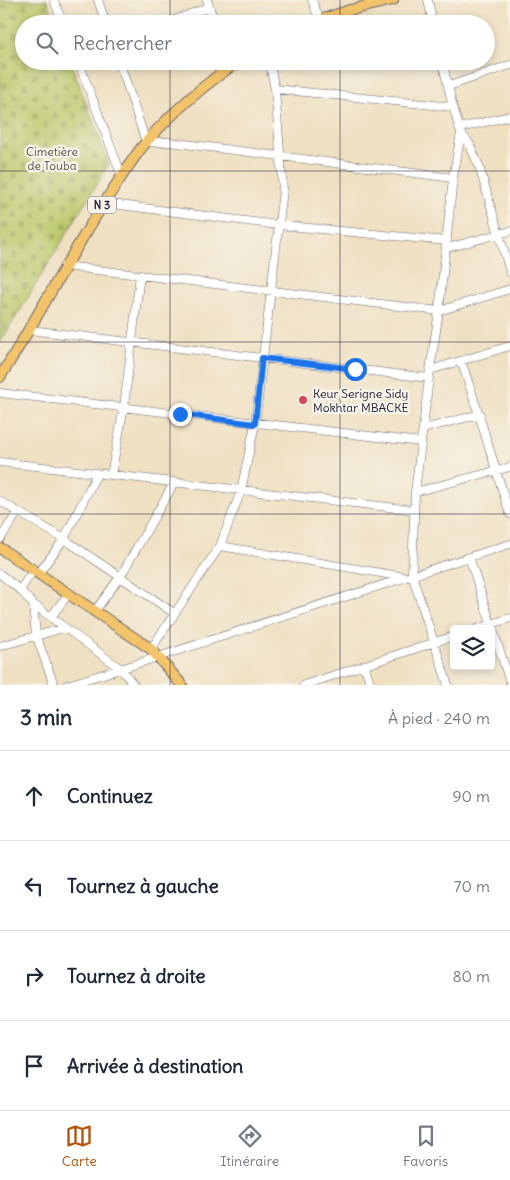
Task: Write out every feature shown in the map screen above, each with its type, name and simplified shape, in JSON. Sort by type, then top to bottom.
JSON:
[{"type":"main road","points":[[339,15],[394,0]]},
{"type":"main road","name":"N 3","points":[[1,373],[30,330],[64,266],[146,142],[172,115],[224,70]]},
{"type":"main road","points":[[3,553],[37,571],[155,653],[182,685]]},
{"type":"street","points":[[54,0],[60,15]]},
{"type":"street","points":[[98,0],[103,15]]},
{"type":"street","points":[[312,0],[313,15]]},
{"type":"street","points":[[428,0],[432,15]]},
{"type":"street","points":[[184,15],[208,4]]},
{"type":"street","points":[[449,86],[510,65]]},
{"type":"street","points":[[81,70],[122,176]]},
{"type":"street","points":[[122,70],[146,142],[169,142],[453,178]]},
{"type":"street","points":[[155,653],[174,613],[220,546],[241,491],[255,424],[283,190],[275,89],[271,70]]},
{"type":"street","points":[[445,70],[460,131],[469,143],[476,159],[510,272]]},
{"type":"street","points":[[275,89],[453,106]]},
{"type":"street","points":[[460,131],[510,116]]},
{"type":"street","points":[[448,685],[435,642],[409,576],[415,492],[460,131]]},
{"type":"street","points":[[104,203],[447,245],[510,231]]},
{"type":"street","points":[[64,266],[439,311],[510,289]]},
{"type":"street","points":[[111,475],[124,408],[140,275]]},
{"type":"street","points":[[30,330],[262,358],[429,374],[461,360],[510,346]]},
{"type":"street","points":[[461,360],[480,414],[510,514]]},
{"type":"street","points":[[0,393],[421,442]]},
{"type":"street","points":[[423,429],[480,414]]},
{"type":"street","points":[[0,462],[414,510]]},
{"type":"street","points":[[415,492],[510,467]]},
{"type":"street","points":[[20,590],[64,540],[97,474]]},
{"type":"street","points":[[95,611],[120,577],[174,482]]},
{"type":"street","points":[[0,501],[64,540],[174,613]]},
{"type":"street","points":[[0,539],[18,512]]},
{"type":"street","points":[[67,685],[121,669],[155,653],[510,544]]},
{"type":"street","points":[[220,546],[409,576]]},
{"type":"street","points":[[470,557],[510,682]]},
{"type":"street","points":[[0,574],[20,590],[33,604],[121,669],[134,685]]},
{"type":"street","points":[[50,617],[69,593]]},
{"type":"street","points":[[33,604],[36,635],[54,685]]},
{"type":"street","points":[[489,625],[510,618]]},
{"type":"street","points":[[0,646],[64,628]]},
{"type":"street","points":[[304,685],[450,637]]},
{"type":"street","points":[[364,665],[371,685]]},
{"type":"green space","name":"Cimetière de Touba","points":[[0,0],[47,0],[53,15],[15,15],[15,70],[73,70],[109,164],[0,343]]},
{"type":"place","name":"Keur Serigne Sidy Mokhtar MBACKE","points":[[303,400]]},
{"type":"route","points":[[180,414],[255,424],[262,358],[355,369]]}]
